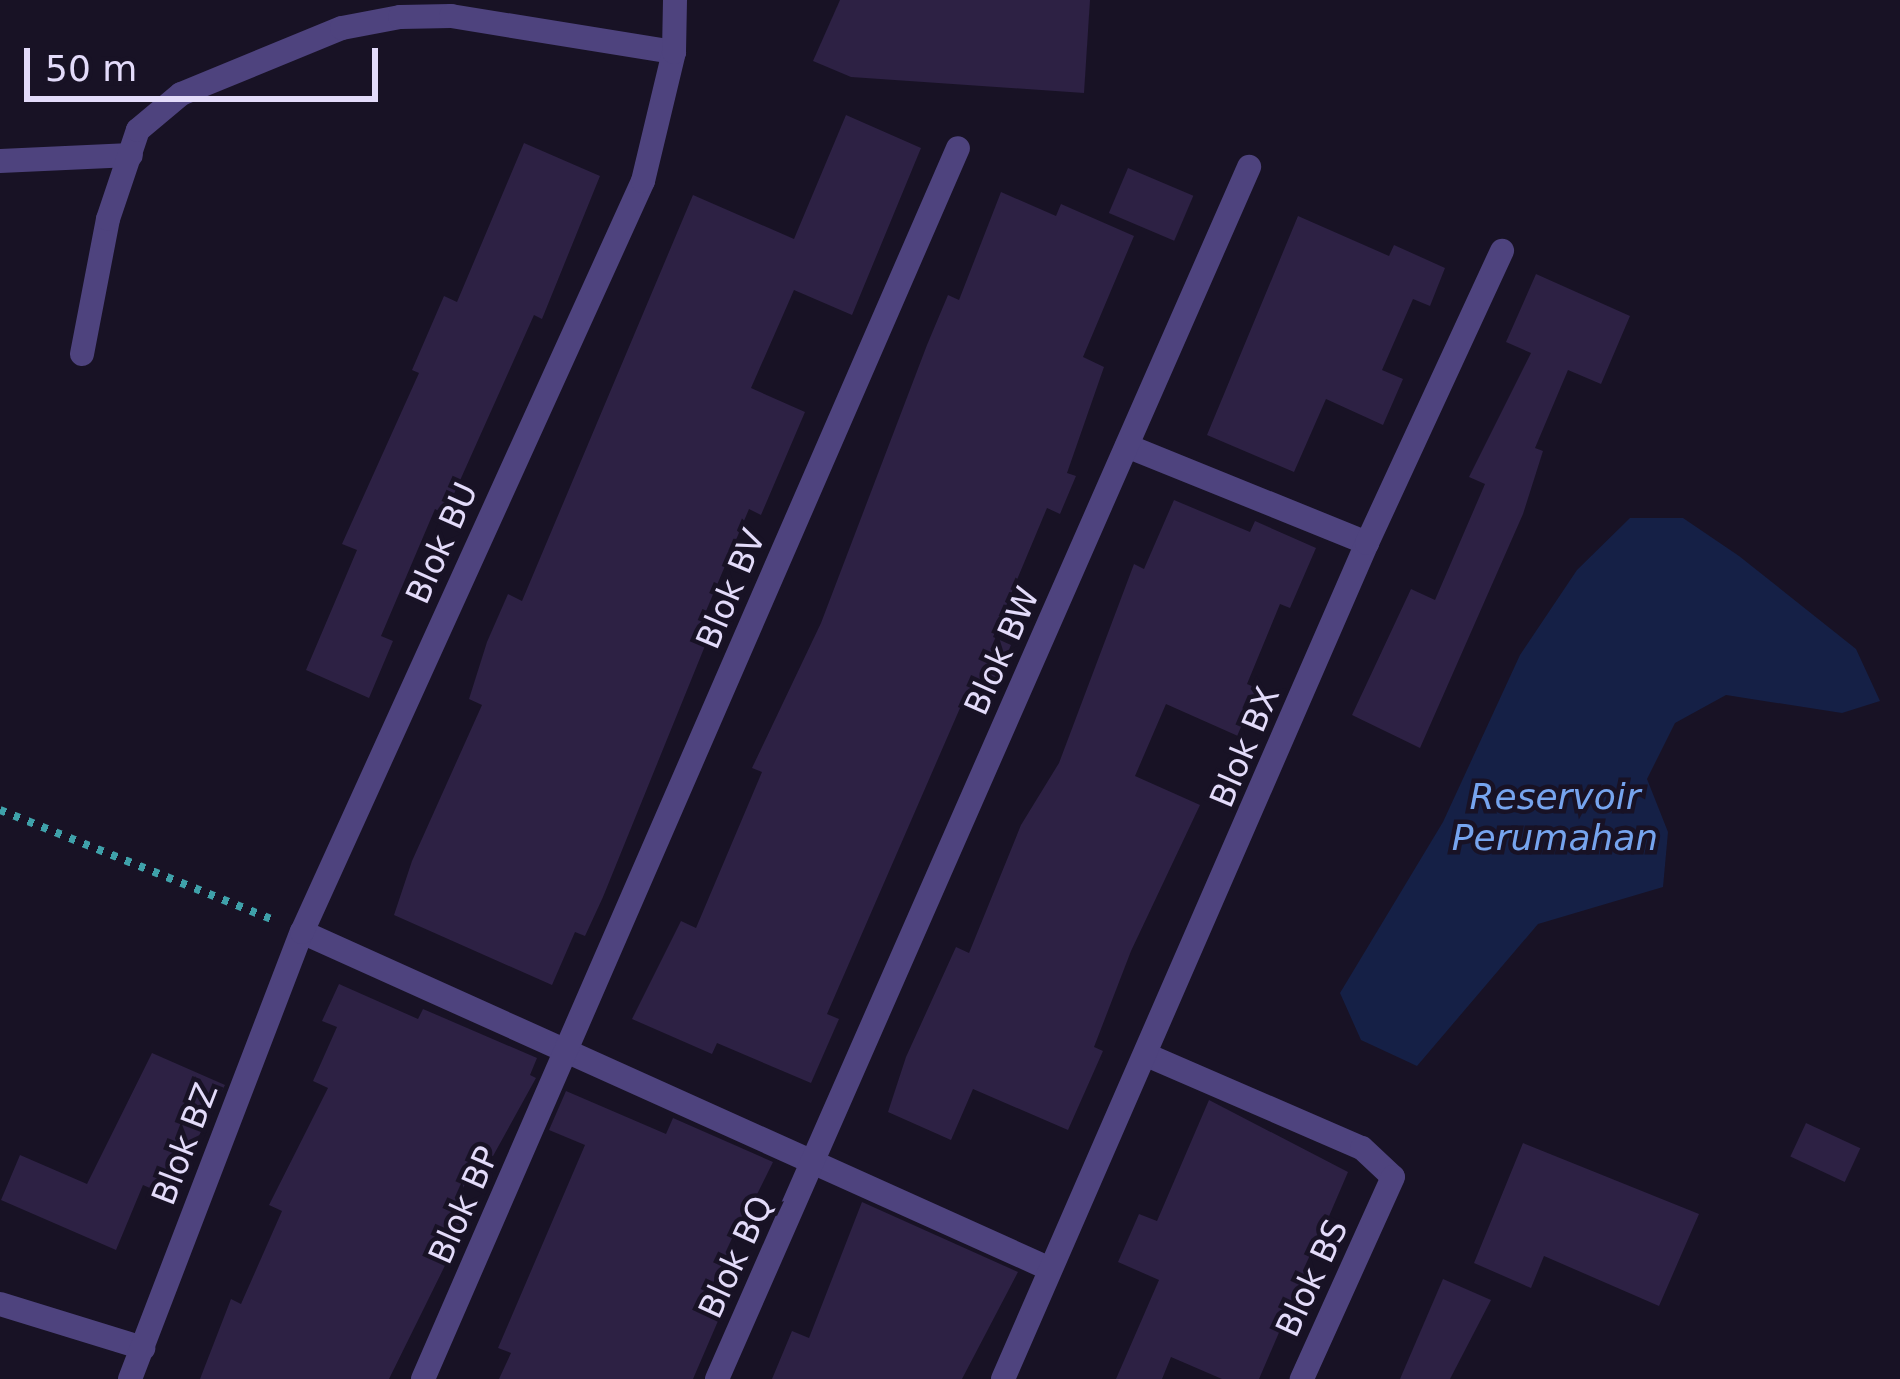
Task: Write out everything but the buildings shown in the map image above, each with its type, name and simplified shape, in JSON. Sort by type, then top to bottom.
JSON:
[{"type":"street","name":"Blok BU","points":[[302,932],[643,181],[674,52],[675,0]]},
{"type":"street","points":[[82,355],[109,219],[138,130],[181,94],[342,28],[400,16],[451,16],[674,52]]},
{"type":"street","name":"Blok BV","points":[[565,1057],[958,148]]},
{"type":"street","points":[[0,161],[130,154]]},
{"type":"street","name":"Blok BW","points":[[815,1162],[1249,167]]},
{"type":"street","name":"Blok BX","points":[[1004,1379],[1048,1268],[1150,1056],[1366,543],[1502,251]]},
{"type":"street","points":[[1127,446],[1366,543]]},
{"type":"street","points":[[302,932],[565,1057],[815,1162],[1048,1268]]},
{"type":"street","name":"Blok BZ","points":[[130,1379],[302,932]]},
{"type":"street","name":"Blok BS","points":[[1150,1056],[1381,1159],[1393,1178],[1302,1379]]},
{"type":"street","name":"Blok BP","points":[[423,1379],[565,1057]]},
{"type":"street","name":"Blok BQ","points":[[717,1379],[815,1162]]},
{"type":"street","points":[[0,1304],[143,1348]]},
{"type":"path","points":[[0,810],[302,932]]},
{"type":"water","name":"Reservoir Perumahan","points":[[1630,518],[1683,518],[1739,556],[1856,649],[1880,701],[1842,713],[1726,695],[1675,723],[1647,779],[1668,832],[1663,887],[1538,924],[1417,1066],[1361,1040],[1340,993],[1443,822],[1520,655],[1577,570]]}]
